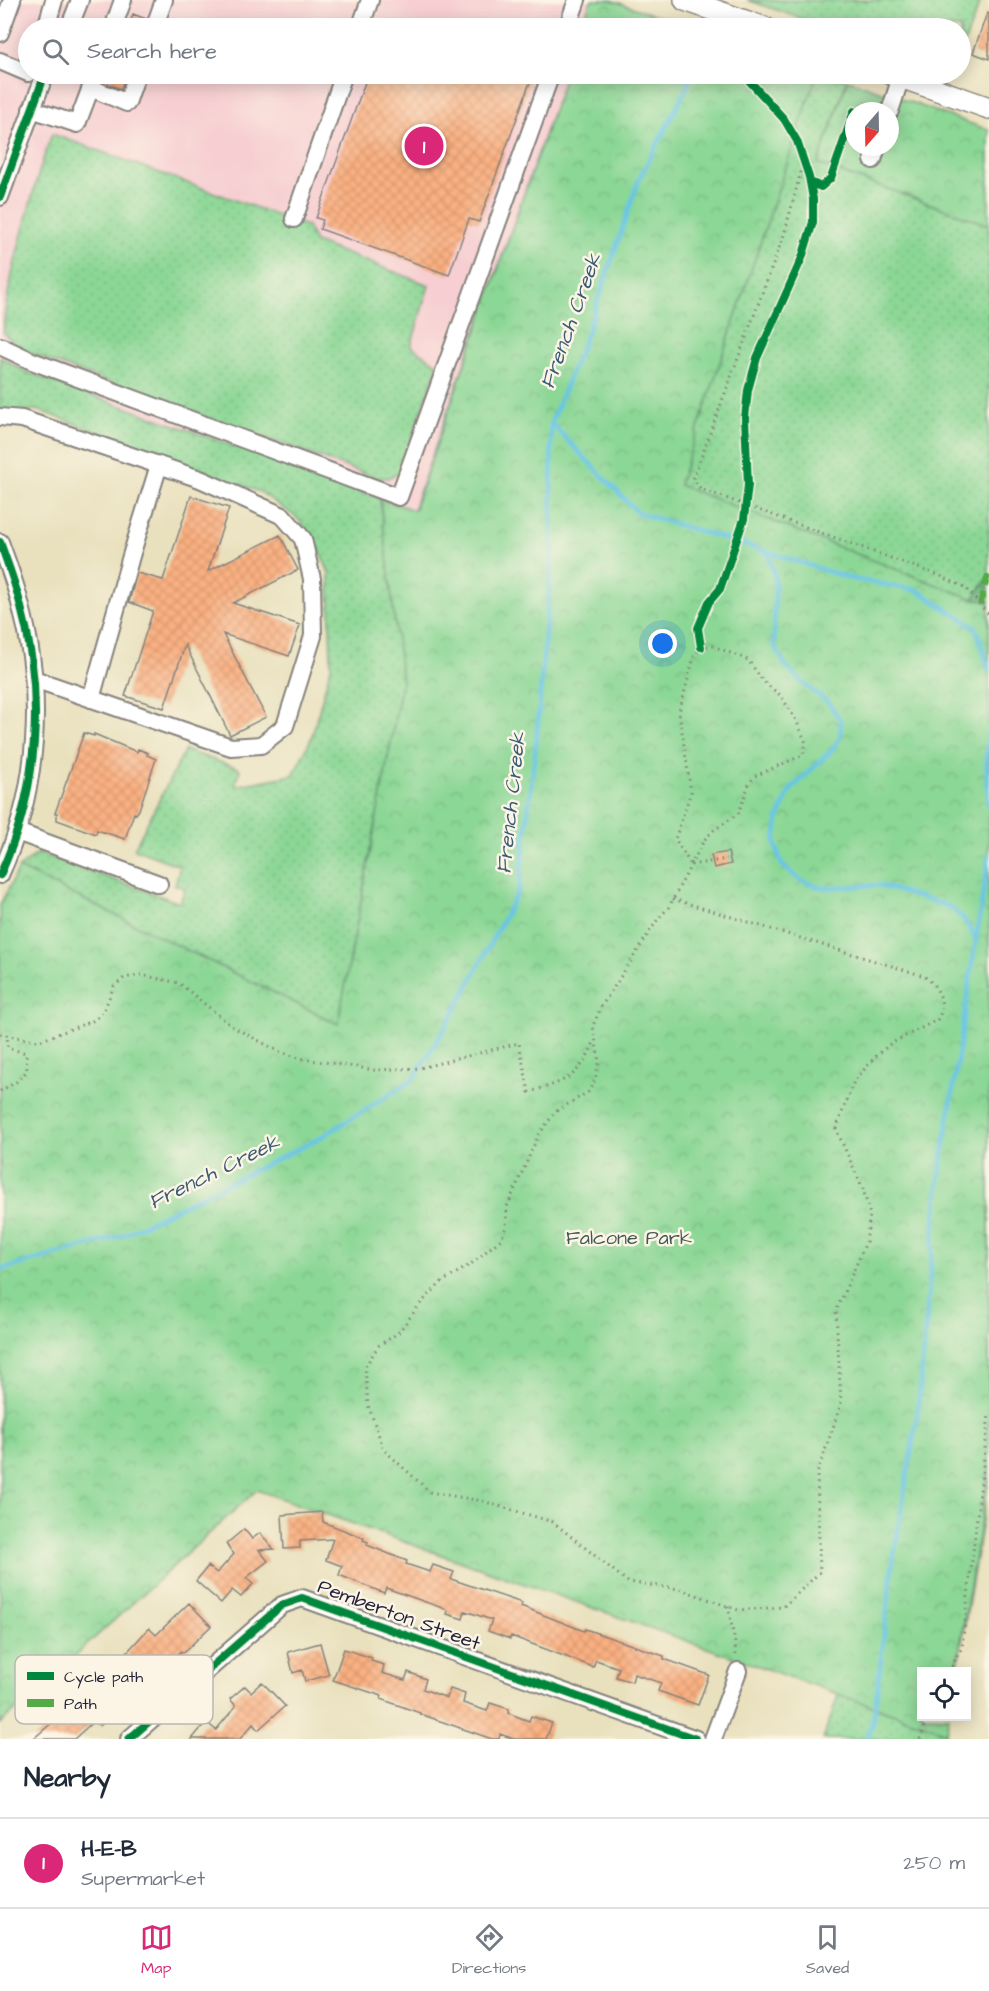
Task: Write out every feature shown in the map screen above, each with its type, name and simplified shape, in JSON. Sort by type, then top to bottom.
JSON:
[{"type":"main road","points":[[686,0],[737,18]]},
{"type":"main road","points":[[922,84],[989,108]]},
{"type":"street","points":[[0,33],[12,0]]},
{"type":"street","points":[[49,18],[54,0]]},
{"type":"street","points":[[73,18],[80,0]]},
{"type":"street","points":[[117,18],[123,0]]},
{"type":"street","points":[[158,18],[164,0]]},
{"type":"street","points":[[364,18],[370,0]]},
{"type":"street","points":[[571,18],[577,0]]},
{"type":"street","points":[[0,61],[18,67]]},
{"type":"street","points":[[0,197],[31,109],[35,84]]},
{"type":"street","points":[[31,109],[77,124],[92,84]]},
{"type":"street","points":[[98,84],[127,103],[134,84]]},
{"type":"street","points":[[294,219],[341,84]]},
{"type":"street","points":[[0,346],[32,361],[399,497],[547,84]]},
{"type":"street","points":[[892,102],[895,84]]},
{"type":"street","points":[[0,417],[22,419],[200,479],[283,516],[303,539],[312,579],[313,636],[285,726],[261,745],[231,747],[34,679]]},
{"type":"street","points":[[91,699],[159,465]]},
{"type":"street","points":[[0,542],[20,603],[30,647],[36,727],[30,782],[17,832],[0,875]]},
{"type":"street","points":[[17,832],[159,884]]},
{"type":"street","name":"Pemberton Street","points":[[213,1665],[282,1605],[302,1598],[696,1739]]},
{"type":"street","points":[[713,1739],[738,1671]]},
{"type":"street","name":"Pemberton Street","points":[[129,1739],[146,1724]]},
{"type":"path","points":[[801,151],[809,177]]},
{"type":"path","points":[[804,160],[784,235],[693,479],[701,489],[745,509],[943,577],[966,588],[989,615]]},
{"type":"path","points":[[745,509],[747,496]]},
{"type":"path","points":[[691,865],[675,839],[691,792],[679,712],[694,657],[701,647],[700,638]]},
{"type":"path","points":[[673,899],[924,976],[934,983],[942,1005],[942,1013],[937,1020],[890,1044],[854,1081],[836,1130],[863,1189],[870,1215],[866,1242],[836,1311],[841,1404],[817,1474],[820,1572],[783,1607],[738,1610],[680,1589],[628,1582],[553,1522],[482,1501],[430,1492],[384,1449],[368,1405],[365,1367],[378,1346],[398,1333],[420,1304],[442,1282],[471,1264],[501,1239],[506,1227],[507,1207],[538,1136],[555,1112],[588,1092],[595,1080],[599,1061],[593,1026],[601,1007],[673,899],[704,840],[714,830],[738,814],[749,784],[755,776],[803,755],[806,743],[797,722],[781,696],[763,681],[748,660],[713,646],[701,647]]},
{"type":"path","points":[[691,865],[727,858]]},
{"type":"path","points":[[0,1034],[39,1041],[95,1020],[104,1010],[114,986],[124,978],[141,975],[179,983],[233,1028],[280,1052],[299,1058],[374,1070],[420,1068],[519,1043],[529,1092],[556,1085],[571,1077],[588,1056],[594,1040]]},
{"type":"path","points":[[0,1090],[16,1082],[27,1071],[26,1053],[8,1048],[7,1034]]},
{"type":"path","points":[[951,1667],[962,1647],[989,1414]]},
{"type":"path","points":[[728,1606],[738,1671]]},
{"type":"path","points":[[920,1739],[926,1721]]},
{"type":"shaded area","points":[[0,0],[591,0],[585,18],[18,18],[18,84],[563,84],[414,510],[29,373],[0,357]]},
{"type":"green space","points":[[591,0],[611,0],[664,18],[585,18]]},
{"type":"green space","points":[[747,0],[981,0],[971,26],[971,18],[800,18]]},
{"type":"green space","name":"Falcone Park","points":[[562,84],[846,84],[818,164],[989,225],[989,576],[974,599],[989,602],[989,1480],[958,1667],[917,1667],[917,1721],[948,1721],[944,1739],[823,1739],[839,1693],[845,1638],[338,1024],[19,868],[38,853],[180,903],[185,888],[175,885],[180,866],[134,849],[185,750],[240,769],[235,786],[293,775],[311,739],[331,667],[329,573],[314,538],[297,518],[260,492],[38,410],[0,412],[0,357],[29,373],[413,510]]},
{"type":"green space","name":"Falcone Park","points":[[563,84],[814,84],[679,485],[973,599],[989,602],[989,1471],[957,1667],[917,1667],[917,1721],[948,1721],[946,1732],[257,1490],[76,1655],[15,1655],[15,1710],[0,1724],[0,905],[19,868],[338,1024],[402,682],[380,499],[414,510]]},
{"type":"green space","points":[[847,84],[859,84],[989,130],[989,225],[818,164]]},
{"type":"green space","points":[[52,134],[307,226],[315,242],[429,285],[411,346],[438,365],[400,473],[387,478],[377,478],[55,363],[28,351],[9,339],[4,333],[8,294],[30,204]]},
{"type":"green space","points":[[989,576],[989,602],[973,599]]},
{"type":"building","points":[[987,13],[989,14],[989,59],[973,53]]},
{"type":"building","points":[[133,14],[143,18],[132,18]]},
{"type":"building","points":[[108,84],[123,84],[121,89]]},
{"type":"building","points":[[364,84],[529,84],[479,222],[469,219],[449,275],[320,229],[323,220],[316,218]]},
{"type":"building","points":[[191,496],[229,508],[208,571],[280,535],[298,570],[233,603],[300,625],[289,656],[223,634],[266,717],[230,735],[185,645],[164,708],[125,696],[153,611],[129,602],[137,573],[163,580]]},
{"type":"building","points":[[84,733],[94,736],[94,734],[137,752],[138,749],[156,759],[139,810],[136,814],[134,813],[125,839],[97,830],[96,834],[57,820],[57,813],[55,813]]},
{"type":"building","points":[[728,852],[731,864],[714,868],[711,855]]},
{"type":"building","points":[[322,1512],[323,1522],[364,1538],[363,1540],[368,1542],[367,1545],[407,1561],[406,1564],[430,1572],[433,1565],[454,1572],[451,1579],[522,1603],[521,1606],[584,1631],[585,1629],[664,1656],[664,1659],[709,1675],[698,1705],[658,1691],[661,1683],[634,1674],[632,1682],[616,1677],[619,1668],[596,1660],[593,1667],[511,1636],[510,1639],[488,1631],[492,1620],[465,1611],[463,1619],[447,1614],[448,1610],[386,1588],[384,1593],[339,1575],[342,1566],[326,1560],[333,1539],[300,1541],[300,1548],[284,1549],[282,1515]]},
{"type":"building","points":[[244,1529],[252,1539],[260,1533],[274,1549],[259,1550],[268,1561],[246,1578],[253,1584],[241,1597],[232,1590],[221,1603],[196,1581],[208,1566],[217,1573],[234,1554],[226,1544]]},
{"type":"building","points":[[189,1603],[211,1626],[183,1653],[181,1651],[178,1655],[129,1655],[126,1653],[149,1628],[156,1635]]},
{"type":"building","points":[[320,1643],[329,1675],[305,1681],[302,1670],[293,1673],[288,1652]]},
{"type":"building","points":[[344,1649],[372,1658],[371,1661],[384,1665],[382,1673],[405,1680],[408,1672],[426,1679],[423,1689],[447,1698],[450,1689],[465,1694],[463,1703],[487,1711],[490,1703],[509,1709],[508,1713],[529,1721],[531,1716],[552,1723],[546,1739],[514,1739],[500,1734],[499,1739],[492,1739],[381,1699],[382,1696],[333,1680]]},
{"type":"building","points":[[262,1682],[285,1706],[258,1730],[253,1724],[240,1739],[192,1739],[204,1724],[208,1724],[216,1730],[236,1706],[230,1699],[245,1686],[251,1692]]},
{"type":"building","points":[[51,1724],[91,1724],[74,1739],[33,1739]]},
{"type":"waterway","name":"French Creek","points":[[706,18],[707,14]]},
{"type":"waterway","name":"French Creek","points":[[0,1270],[121,1236],[320,1138],[414,1079],[456,1009],[519,889],[536,744],[552,552],[551,423],[587,333],[639,179],[688,84]]},
{"type":"waterway","points":[[551,423],[638,513],[852,579],[917,590],[976,628],[989,669]]},
{"type":"waterway","points":[[767,551],[775,577],[774,645],[785,665],[801,682],[828,702],[841,721],[840,737],[832,750],[790,790],[778,819],[775,843],[782,865],[800,880],[822,888],[879,885],[948,906],[964,919],[976,940]]},
{"type":"waterway","points":[[989,730],[986,760],[989,808]]},
{"type":"waterway","points":[[867,1739],[874,1715],[893,1561],[918,1410],[938,1186],[989,855]]},
{"type":"marked path","points":[[980,604],[989,572]]},
{"type":"cycle path","points":[[0,197],[41,84]]},
{"type":"cycle path","points":[[701,647],[698,628],[709,602],[720,589],[744,519],[748,485],[745,418],[748,390],[757,358],[802,258],[813,222],[813,199],[809,177],[797,141],[784,119],[752,84]]},
{"type":"cycle path","points":[[810,182],[821,187],[831,178],[845,137]]},
{"type":"cycle path","points":[[0,542],[16,587],[28,637],[35,706],[34,741],[23,809],[0,875]]},
{"type":"cycle path","points":[[213,1665],[282,1605],[302,1598],[696,1739]]},
{"type":"cycle path","points":[[129,1739],[146,1724]]},
{"type":"place","name":"H-E-B","points":[[424,146]]}]
